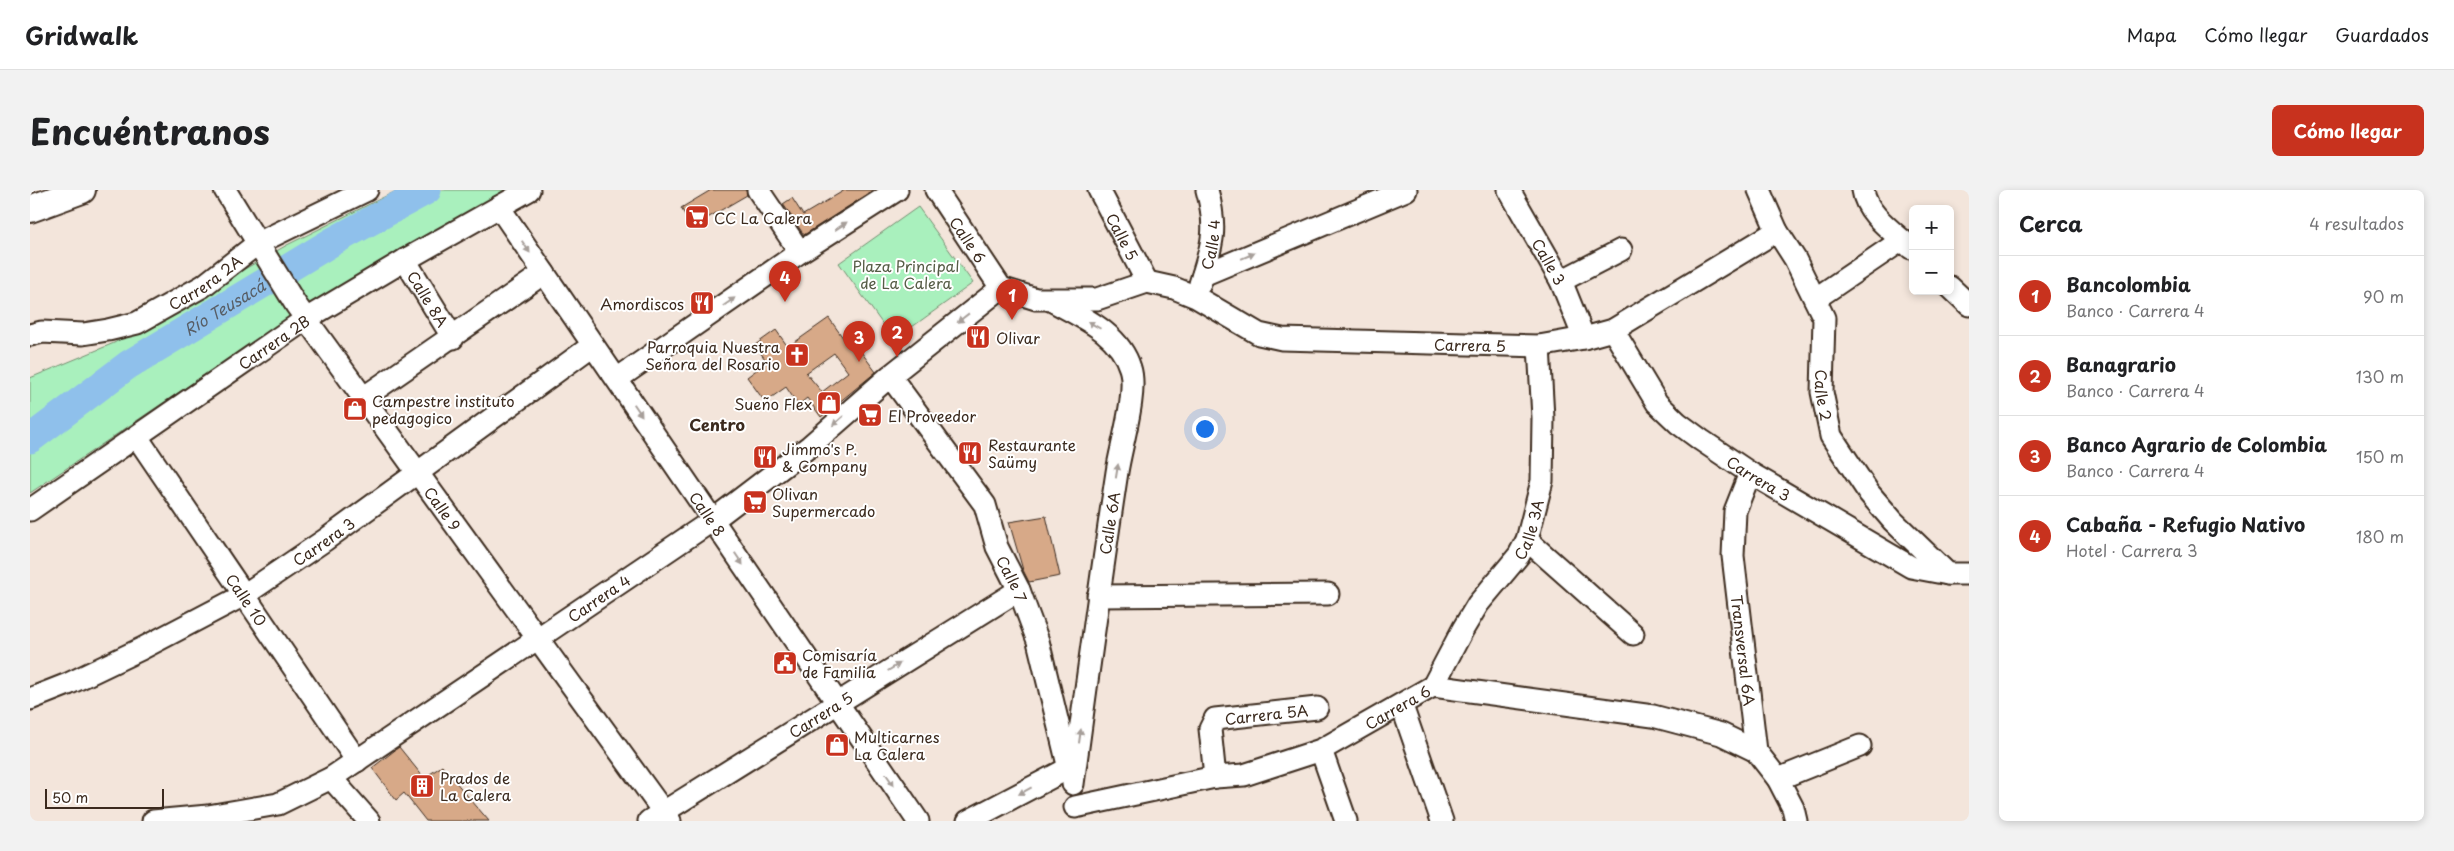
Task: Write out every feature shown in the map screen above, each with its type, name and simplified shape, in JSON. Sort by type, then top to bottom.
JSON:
[{"type":"main road","points":[[30,210],[69,192]]},
{"type":"street","name":"Calle 9","points":[[225,190],[301,312],[538,639],[661,818]]},
{"type":"street","name":"Carrera 2A","points":[[30,335],[42,332],[83,334],[108,330],[137,322],[264,252],[367,190]]},
{"type":"street","name":"Carrera 2B","points":[[30,510],[137,437],[301,312],[405,260],[530,190]]},
{"type":"street","points":[[758,190],[800,252]]},
{"type":"street","points":[[617,379],[800,252],[897,190]]},
{"type":"street","name":"Calle 6","points":[[936,190],[1001,288]]},
{"type":"street","name":"Calle 5","points":[[1099,190],[1147,282]]},
{"type":"street","name":"Calle 4","points":[[1196,296],[1213,241],[1213,212],[1207,190]]},
{"type":"street","points":[[1203,275],[1406,190]]},
{"type":"street","name":"Calle 3","points":[[1509,190],[1562,281],[1584,338]]},
{"type":"street","name":"Calle 2","points":[[1759,190],[1778,231],[1795,259],[1824,318],[1822,392],[1832,436],[1869,493],[1893,521],[1948,574]]},
{"type":"street","points":[[1815,299],[1908,245],[1881,221],[1864,198],[1863,190]]},
{"type":"street","name":"Calle 8","points":[[499,207],[918,821]]},
{"type":"street","name":"Carrera 5","points":[[1147,282],[1174,288],[1196,296],[1259,334],[1282,339],[1539,346],[1584,338],[1613,330],[1778,231]]},
{"type":"street","points":[[1562,281],[1621,250]]},
{"type":"street","name":"Calle 8A","points":[[405,260],[452,338]]},
{"type":"street","points":[[363,398],[544,273]]},
{"type":"street","points":[[1001,288],[1018,295],[1051,300],[1097,299],[1147,282]]},
{"type":"street","name":"Carrera 4","points":[[152,821],[208,816],[278,804],[331,778],[713,520],[810,446],[890,376],[1001,288]]},
{"type":"street","points":[[1954,291],[1969,305]]},
{"type":"street","name":"Calle 6A","points":[[1051,300],[1104,331],[1119,348],[1130,368],[1132,393],[1122,440],[1071,776]]},
{"type":"street","name":"Carrera 3","points":[[1613,330],[1657,403],[1678,423],[1750,473],[1911,567],[1948,574],[1969,574]]},
{"type":"street","name":"Carrera 3","points":[[30,699],[142,650],[244,596],[325,540],[593,345]]},
{"type":"street","name":"Calle 3A","points":[[1433,686],[1478,604],[1520,555],[1527,540],[1542,481],[1543,418],[1539,346]]},
{"type":"street","name":"Calle 7","points":[[890,376],[985,505],[997,547],[1019,590],[1038,642],[1071,776],[1076,814]]},
{"type":"street","name":"Calle 10","points":[[137,437],[357,761]]},
{"type":"street","name":"Transversal 6A","points":[[1750,473],[1735,512],[1733,556],[1756,751]]},
{"type":"street","points":[[1527,540],[1632,634]]},
{"type":"street","name":"Carrera 5","points":[[661,818],[837,702],[1019,590]]},
{"type":"street","points":[[1098,596],[1328,594]]},
{"type":"street","name":"Carrera 6","points":[[1076,814],[1215,777],[1244,775],[1321,750],[1402,706],[1433,686],[1653,716],[1721,734],[1756,751]]},
{"type":"street","points":[[1402,706],[1442,821]]},
{"type":"street","name":"Carrera 5A","points":[[1215,777],[1210,729],[1215,719],[1317,708]]},
{"type":"street","points":[[1778,778],[1860,746]]},
{"type":"street","points":[[1321,750],[1346,821]]},
{"type":"street","points":[[1756,751],[1778,778],[1796,821]]},
{"type":"street","points":[[968,821],[1071,776]]},
{"type":"street","points":[[331,778],[369,821]]},
{"type":"green space","points":[[398,190],[510,190],[287,319],[30,493],[30,378],[114,343],[287,245]]},
{"type":"green space","name":"Plaza Principal de La Calera","points":[[918,207],[973,283],[894,340],[839,263]]},
{"type":"building","name":"CC La Calera","points":[[711,190],[746,190],[747,195],[692,227],[681,208]]},
{"type":"building","points":[[845,190],[874,190],[804,235],[783,204],[792,198],[803,215]]},
{"type":"building","name":"Parroquia Nuestra Señora del Rosario","points":[[829,318],[851,349],[856,345],[876,372],[821,417],[807,398],[798,405],[786,387],[765,402],[747,377],[767,362],[755,345],[776,330],[788,347]],"holes":[[[834,353],[848,372],[822,392],[806,373]]]},
{"type":"building","points":[[1046,516],[1060,576],[1029,582],[1023,570],[1009,522]]},
{"type":"building","name":"Prados de La Calera","points":[[399,747],[424,778],[442,766],[489,821],[426,821],[404,793],[396,800],[372,768]]},
{"type":"waterway","name":"Río Teusacá","points":[[30,439],[128,365],[332,242],[427,190]]},
{"type":"place","name":"CC La Calera","points":[[697,217]]},
{"type":"place","name":"Cabaña - Refugio Nativo","points":[[785,302]]},
{"type":"place","name":"Amordiscos","points":[[702,303]]},
{"type":"place","name":"Bancolombia","points":[[1012,320]]},
{"type":"place","name":"Olivar","points":[[978,337]]},
{"type":"place","name":"Parroquia Nuestra Señora del Rosario","points":[[797,355]]},
{"type":"place","name":"Banagrario","points":[[897,357]]},
{"type":"place","name":"Banco Agrario de Colombia","points":[[859,362]]},
{"type":"place","name":"Sueño Flex","points":[[829,403]]},
{"type":"place","name":"Campestre instituto pedagogico","points":[[355,409]]},
{"type":"place","name":"El Proveedor","points":[[870,415]]},
{"type":"place","name":"Restaurante Saümy","points":[[970,453]]},
{"type":"place","name":"Jimmo's P. & Company","points":[[765,457]]},
{"type":"place","name":"Olivan Supermercado","points":[[755,502]]},
{"type":"place","name":"Comisaría de Familia","points":[[785,663]]},
{"type":"place","name":"Multicarnes La Calera","points":[[837,745]]},
{"type":"place","name":"Prados de La Calera","points":[[422,786]]},
{"type":"district","name":"Centro","points":[[717,424]]}]
